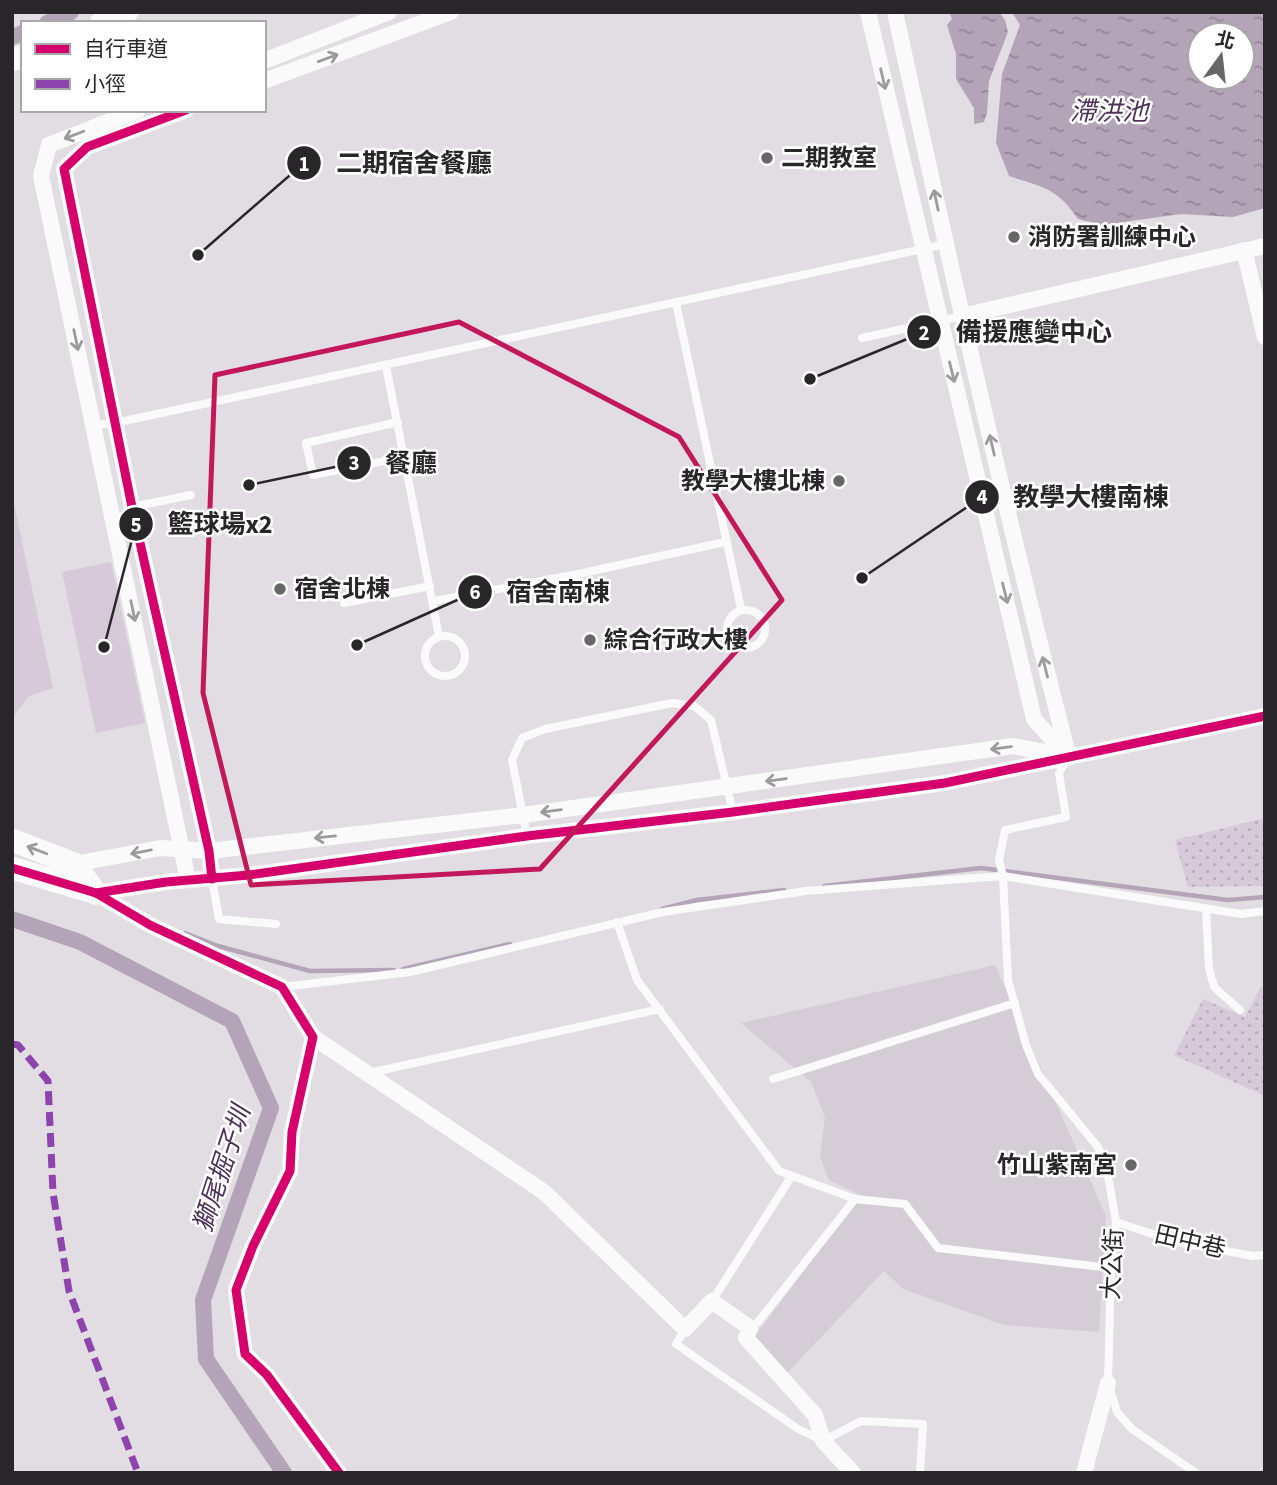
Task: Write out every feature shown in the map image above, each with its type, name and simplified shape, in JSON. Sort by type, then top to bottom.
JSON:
[{"type":"street","points":[[107,21],[127,12]]},
{"type":"street","points":[[266,80],[451,12]]},
{"type":"street","points":[[868,12],[1034,719],[1068,757]]},
{"type":"street","points":[[895,12],[962,316],[1068,757]]},
{"type":"street","points":[[266,60],[382,15],[384,37]]},
{"type":"street","points":[[133,112],[48,145],[41,176],[188,880]]},
{"type":"street","points":[[181,112],[87,147],[64,169],[132,507],[209,850],[212,879]]},
{"type":"street","points":[[962,316],[1265,246]]},
{"type":"street","points":[[1244,250],[1265,337]]},
{"type":"street","points":[[96,893],[946,783],[1265,716]]},
{"type":"street","points":[[74,864],[160,848],[209,850],[523,815],[1013,746],[1068,757]]},
{"type":"street","points":[[12,840],[74,864],[96,893]]},
{"type":"street","points":[[12,868],[96,893],[150,925],[282,988],[313,1037],[544,1192],[685,1329],[712,1301],[750,1328],[746,1338],[815,1415],[823,1440],[853,1473]]},
{"type":"street","points":[[313,1037],[292,1132],[290,1171],[253,1246],[236,1290],[244,1354],[267,1375],[339,1473]]},
{"type":"street","points":[[1084,1473],[1108,1383]]},
{"type":"lane","points":[[94,425],[115,423],[386,366],[527,333],[946,244]]},
{"type":"lane","points":[[677,303],[741,610]]},
{"type":"lane","points":[[862,338],[962,316]]},
{"type":"lane","points":[[386,366],[439,636]]},
{"type":"lane","points":[[398,422],[306,443],[313,475],[405,457]]},
{"type":"lane","points":[[132,507],[191,495]]},
{"type":"lane","points":[[434,601],[578,574],[725,542]]},
{"type":"lane","points":[[344,603],[430,586]]},
{"type":"lane","points":[[741,610],[756,612],[764,622],[764,635],[755,646],[742,648],[730,641],[726,628],[731,615],[741,610]]},
{"type":"lane","points":[[439,636],[455,637],[464,648],[464,662],[456,673],[441,676],[429,669],[424,656],[429,642],[439,636]]},
{"type":"lane","points":[[527,836],[512,760],[522,738],[545,729],[672,703],[694,706],[711,720],[733,812]]},
{"type":"lane","name":"大公街","points":[[1068,757],[1059,773],[1066,817],[1005,830],[999,860],[1003,876],[1008,980],[1038,1074],[1098,1147],[1107,1170],[1116,1222],[1111,1268],[1108,1383],[1117,1412],[1132,1429],[1196,1473]]},
{"type":"lane","points":[[282,988],[410,972],[663,912],[806,891],[1003,876],[1241,914],[1265,911]]},
{"type":"lane","points":[[212,879],[219,919],[276,924]]},
{"type":"lane","points":[[1206,909],[1209,968],[1214,987],[1240,1010]]},
{"type":"lane","points":[[617,922],[637,980],[779,1171],[855,1199],[905,1203],[938,1248],[1111,1268]]},
{"type":"lane","points":[[773,1079],[1015,1003]]},
{"type":"lane","points":[[368,1073],[660,1009]]},
{"type":"lane","points":[[712,1301],[792,1177]]},
{"type":"lane","points":[[750,1328],[758,1322],[855,1199]]},
{"type":"lane","name":"田中巷","points":[[1116,1222],[1177,1242],[1253,1256],[1265,1255]]},
{"type":"lane","points":[[685,1329],[676,1344],[798,1429],[823,1440],[861,1421],[923,1423],[920,1473]]},
{"type":"highlighted area","points":[[459,322],[679,437],[782,600],[540,869],[251,885],[203,693],[215,375]]},
{"type":"shaded area","points":[[12,494],[53,688],[29,696],[12,718]]},
{"type":"shaded area","points":[[111,562],[145,723],[96,733],[62,572]]},
{"type":"shaded area","points":[[1265,818],[1265,886],[1188,887],[1175,840]]},
{"type":"shaded area","points":[[995,965],[1106,1216],[1099,1332],[1004,1325],[903,1289],[884,1271],[786,1374],[755,1336],[861,1195],[829,1180],[820,1157],[825,1118],[811,1082],[741,1023]]},
{"type":"shaded area","points":[[1261,986],[1265,988],[1265,1096],[1174,1055],[1203,999],[1245,1017]]},
{"type":"water","points":[[949,12],[999,12],[1005,20],[1008,32],[989,81],[984,122],[974,124],[974,108],[956,79],[956,54],[947,25],[952,19]]},
{"type":"water","name":"滯洪池","points":[[1012,12],[1265,12],[1265,208],[1233,217],[1181,214],[1102,225],[1078,219],[1063,201],[1048,190],[1009,176],[996,143],[1002,74],[1020,25]]},
{"type":"waterway","points":[[51,21],[71,12]]},
{"type":"waterway","points":[[12,37],[21,34]]},
{"type":"waterway","points":[[824,886],[981,868],[1228,900],[1265,897]]},
{"type":"waterway","points":[[662,909],[697,900],[784,890]]},
{"type":"waterway","name":"獅尾掘子圳","points":[[12,919],[80,942],[232,1021],[271,1108],[203,1300],[206,1359],[284,1473]]},
{"type":"waterway","points":[[185,933],[218,946],[310,971],[394,970]]},
{"type":"waterway","points":[[403,969],[510,944]]},
{"type":"marked path","points":[[12,1044],[18,1045],[48,1081],[53,1193],[69,1291],[138,1473]]},
{"type":"cycle path","points":[[181,112],[87,147],[64,169],[132,507],[209,851],[212,879]]},
{"type":"cycle path","points":[[96,893],[945,783],[1265,716]]},
{"type":"cycle path","points":[[12,868],[96,893],[150,925],[282,987],[313,1037],[292,1132],[290,1171],[253,1246],[236,1290],[245,1354],[267,1375],[339,1473]]},
{"type":"place","name":"二期教室","points":[[767,158]]},
{"type":"place","name":"消防署訓練中心","points":[[1014,237]]},
{"type":"place","name":"二期宿舍餐廳","points":[[198,255]]},
{"type":"place","name":"備援應變中心","points":[[810,379]]},
{"type":"place","name":"教學大樓北棟","points":[[839,481]]},
{"type":"place","name":"餐廳","points":[[249,485]]},
{"type":"place","name":"教學大樓南棟","points":[[862,578]]},
{"type":"place","name":"宿舍北棟","points":[[280,589]]},
{"type":"place","name":"綜合行政大樓","points":[[590,640]]},
{"type":"place","name":"宿舍南棟","points":[[357,645]]},
{"type":"place","name":"籃球場x2","points":[[104,647]]},
{"type":"place","name":"竹山紫南宮","points":[[1131,1165]]}]
